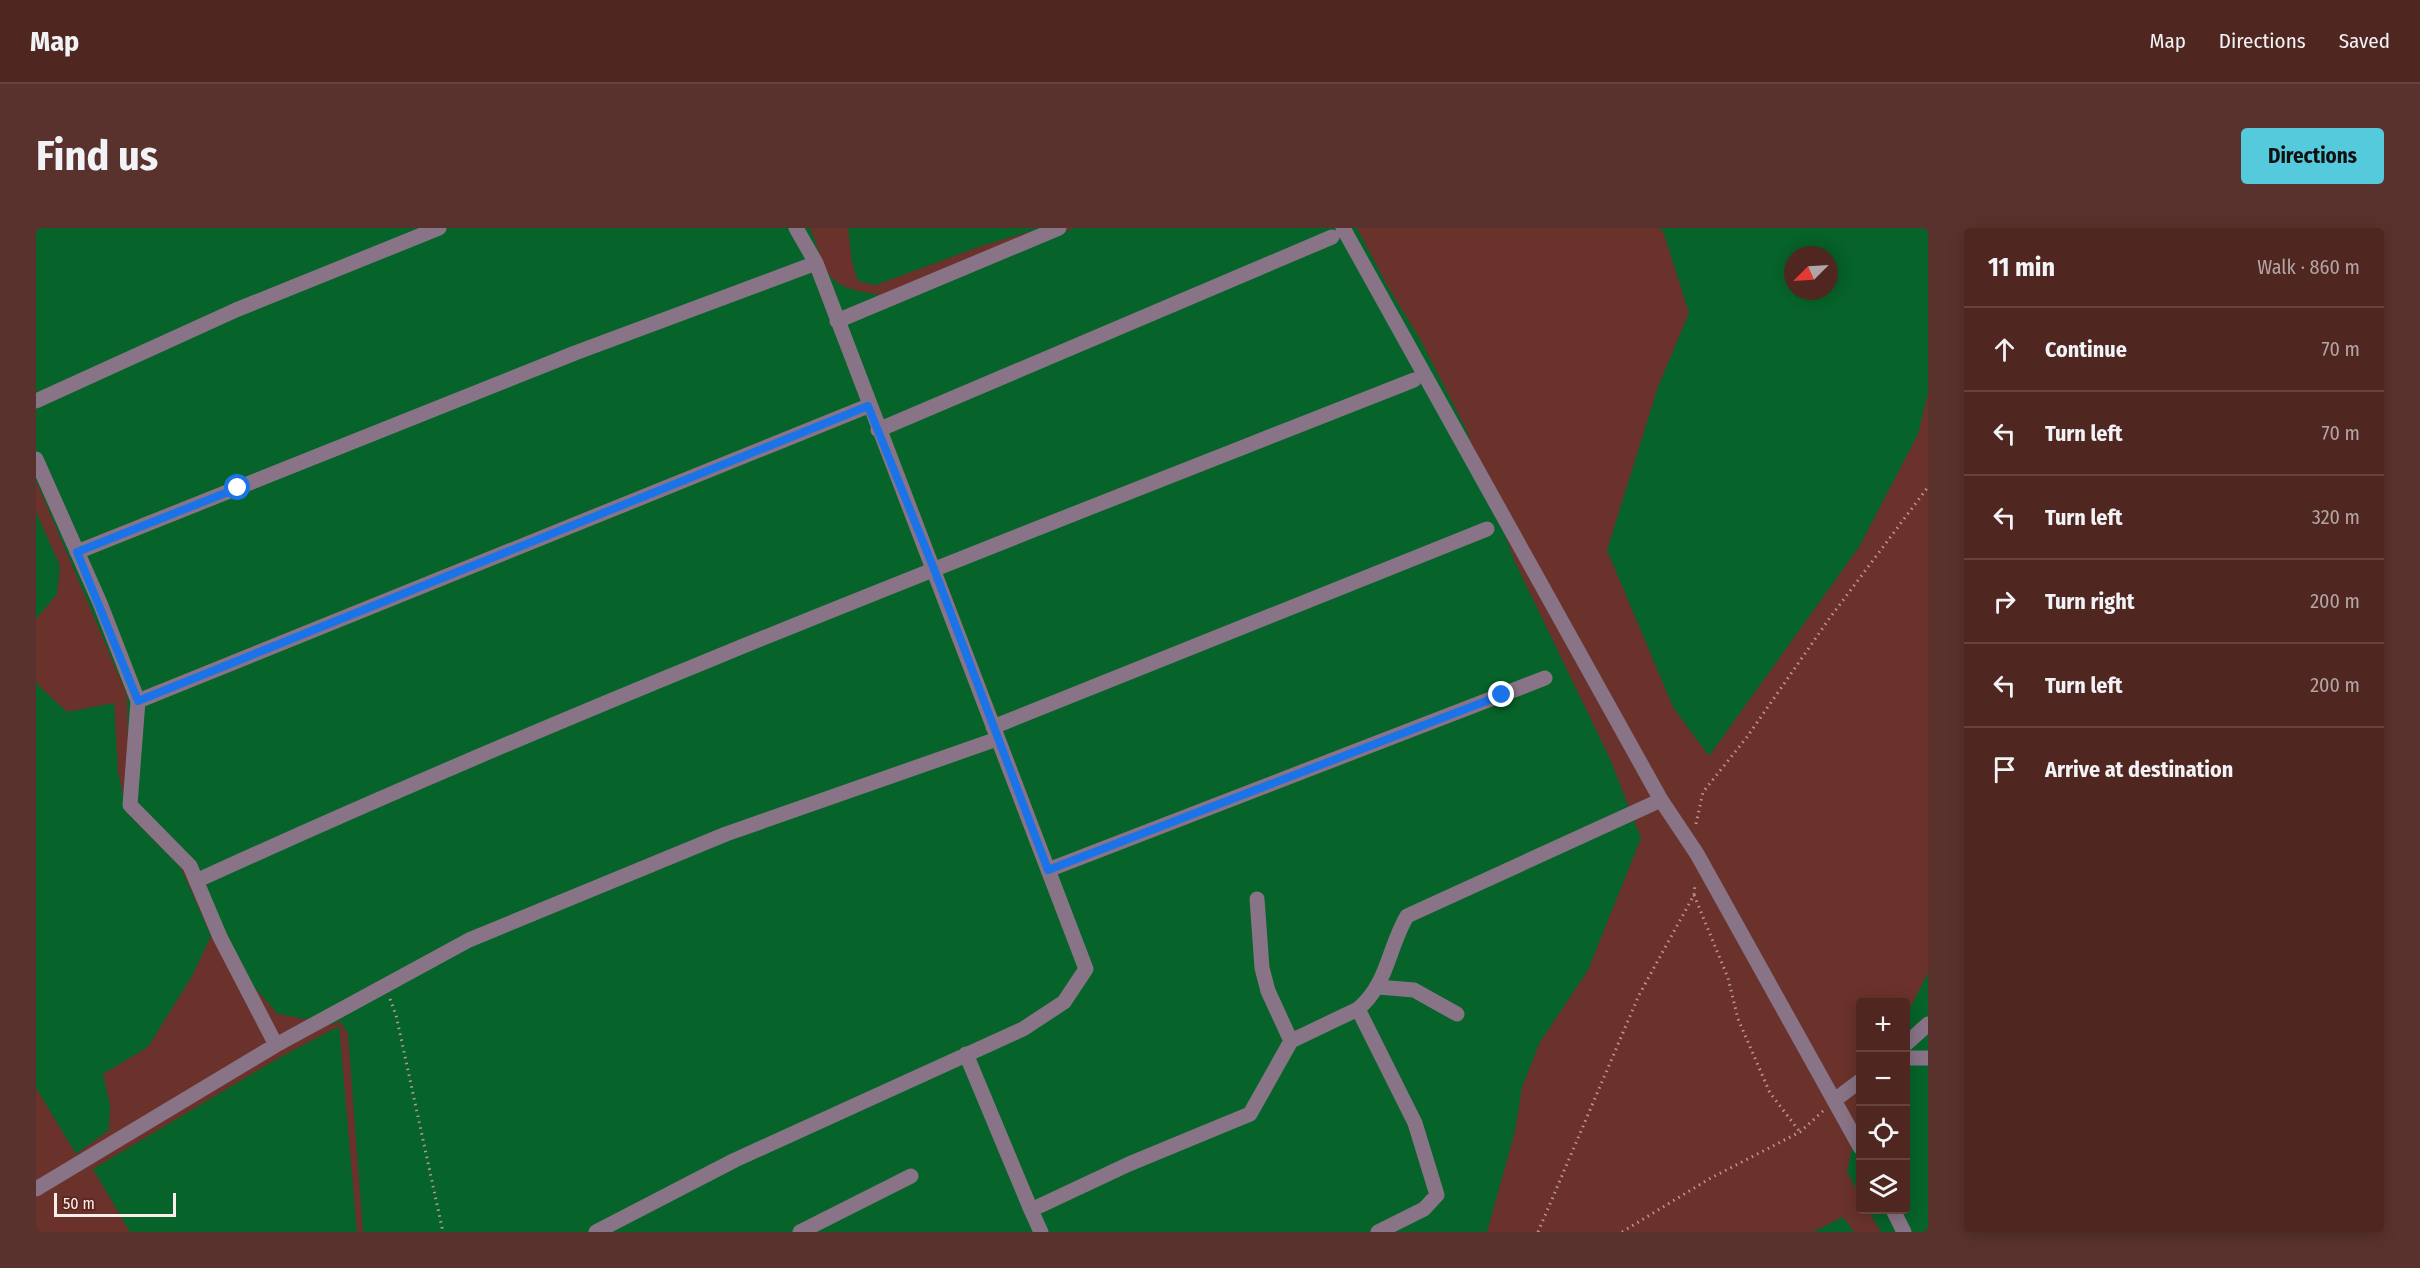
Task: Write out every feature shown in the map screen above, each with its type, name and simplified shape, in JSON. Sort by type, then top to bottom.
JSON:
[{"type":"street","points":[[36,401],[236,310],[439,228]]},
{"type":"street","points":[[596,1232],[735,1160],[1023,1029],[1064,1002],[1086,969],[934,569],[868,406],[816,264],[796,228]]},
{"type":"street","points":[[837,321],[1059,228]]},
{"type":"street","points":[[878,429],[1338,232],[1661,800],[1697,855],[1856,1139]]},
{"type":"street","points":[[77,552],[575,353],[816,264]]},
{"type":"street","points":[[196,881],[322,823],[635,690],[934,569],[1414,380]]},
{"type":"street","points":[[138,701],[868,406]]},
{"type":"street","points":[[36,459],[138,701],[130,804],[190,866],[220,937],[276,1045]]},
{"type":"street","points":[[36,1189],[276,1045],[469,940],[716,838],[995,733],[1487,530]]},
{"type":"street","points":[[1048,870],[1545,678]]},
{"type":"street","points":[[1031,1210],[1119,1168],[1250,1114],[1291,1041],[1358,1009],[1378,987],[1386,972],[1398,931],[1407,916],[1661,800]]},
{"type":"street","points":[[1257,899],[1262,968],[1268,991],[1291,1041]]},
{"type":"street","points":[[1378,987],[1414,990],[1457,1014]]},
{"type":"street","points":[[1358,1009],[1415,1123],[1437,1195],[1424,1209],[1378,1232]]},
{"type":"street","points":[[1910,1040],[1928,1024]]},
{"type":"street","points":[[966,1054],[1041,1232]]},
{"type":"street","points":[[1910,1058],[1928,1058]]},
{"type":"street","points":[[1836,1100],[1856,1084]]},
{"type":"street","points":[[800,1232],[911,1176]]},
{"type":"street","points":[[1895,1214],[1904,1232]]},
{"type":"path","points":[[1538,1232],[1639,995],[1694,895],[1697,855],[1695,821],[1703,792],[1747,737],[1829,620],[1928,487]]},
{"type":"path","points":[[1694,895],[1728,978],[1737,1019],[1770,1093],[1800,1132]]},
{"type":"path","points":[[385,986],[396,1015],[443,1232]]},
{"type":"path","points":[[1622,1232],[1709,1179],[1800,1132],[1836,1100]]},
{"type":"green space","points":[[36,228],[810,228],[831,277],[848,288],[880,295],[1075,228],[1357,228],[1388,287],[1420,339],[1466,429],[1515,562],[1610,759],[1641,838],[1588,970],[1540,1042],[1522,1087],[1515,1131],[1487,1232],[363,1232],[348,1034],[340,1021],[333,1024],[278,1014],[223,952],[185,868],[129,808],[127,695],[36,480]]},
{"type":"green space","points":[[848,228],[1041,228],[981,246],[876,285],[858,281],[852,262]]},
{"type":"green space","points":[[1658,228],[1928,228],[1928,393],[1918,434],[1859,547],[1709,756],[1673,707],[1607,550],[1658,387],[1689,313],[1663,231]]},
{"type":"green space","points":[[36,512],[60,566],[57,594],[36,619]]},
{"type":"green space","points":[[36,680],[39,686],[67,712],[114,703],[118,772],[127,813],[181,868],[211,936],[192,976],[148,1047],[103,1074],[110,1105],[109,1130],[76,1154],[36,1088]]},
{"type":"green space","points":[[1928,973],[1928,1232],[1881,1232],[1870,1214],[1910,1214],[1910,1008]]},
{"type":"green space","points":[[339,1026],[357,1232],[130,1232],[93,1169],[277,1059]]},
{"type":"green space","points":[[1856,1127],[1856,1189],[1847,1172]]},
{"type":"green space","points":[[1843,1217],[1854,1232],[1813,1232]]},
{"type":"route","points":[[238,488],[77,552],[100,603],[121,663],[138,701],[868,406],[934,569],[1048,870],[1502,695]]}]
